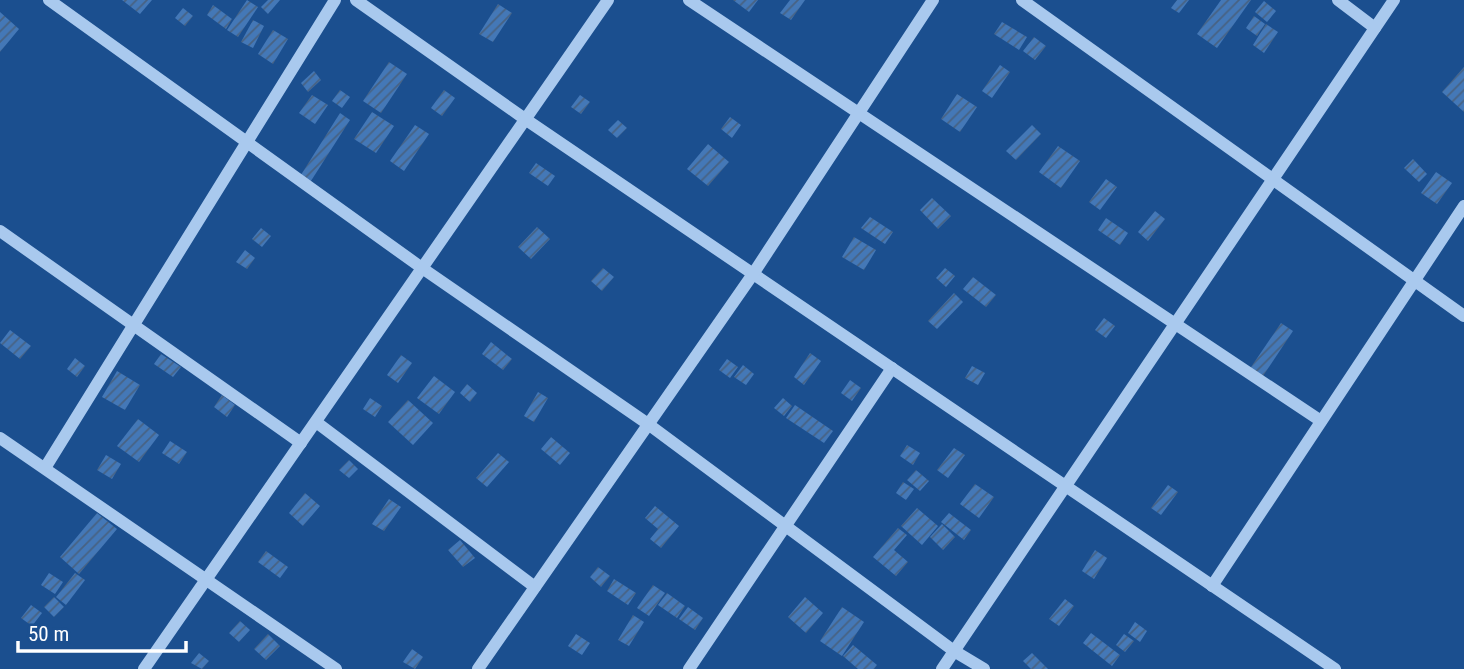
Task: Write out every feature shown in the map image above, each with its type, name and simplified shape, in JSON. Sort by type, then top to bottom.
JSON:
[{"type":"street","points":[[49,0],[422,268],[648,424],[954,651],[984,669]]},
{"type":"street","points":[[45,468],[335,0]]},
{"type":"street","points":[[356,0],[525,119],[1335,669]]},
{"type":"street","points":[[144,669],[608,0]]},
{"type":"street","points":[[690,0],[1321,421]]},
{"type":"street","points":[[478,669],[753,274],[933,0]]},
{"type":"street","points":[[1022,0],[1464,317]]},
{"type":"street","points":[[1338,0],[1375,28]]},
{"type":"street","points":[[942,669],[1394,0]]},
{"type":"street","points":[[1212,586],[1464,206]]},
{"type":"street","points":[[0,232],[301,443]]},
{"type":"street","points":[[689,669],[892,368]]},
{"type":"street","points":[[316,422],[535,587]]},
{"type":"street","points":[[0,438],[336,669]]},
{"type":"building","points":[[122,0],[152,0],[140,14]]},
{"type":"building","points":[[247,0],[258,7],[238,37],[227,30]]},
{"type":"building","points":[[268,0],[280,0],[268,14],[261,7]]},
{"type":"building","points":[[733,0],[758,0],[749,12]]},
{"type":"building","points":[[790,0],[805,0],[791,20],[780,13]]},
{"type":"building","points":[[1177,0],[1189,0],[1179,13],[1171,8]]},
{"type":"building","points":[[1221,0],[1251,0],[1217,48],[1197,34]]},
{"type":"building","points":[[1264,1],[1276,11],[1267,22],[1255,12]]},
{"type":"building","points":[[498,4],[512,13],[493,42],[479,34]]},
{"type":"building","points":[[213,5],[232,19],[226,29],[207,15]]},
{"type":"building","points":[[183,8],[193,16],[185,26],[175,18]]},
{"type":"building","points":[[0,12],[19,29],[0,52]]},
{"type":"building","points":[[1254,16],[1265,24],[1257,36],[1246,28]]},
{"type":"building","points":[[253,20],[264,26],[253,48],[241,42]]},
{"type":"building","points":[[1002,22],[1027,37],[1019,50],[994,34]]},
{"type":"building","points":[[1266,24],[1278,32],[1264,53],[1253,45]]},
{"type":"building","points":[[273,30],[288,39],[273,64],[258,54]]},
{"type":"building","points":[[1034,37],[1046,46],[1035,60],[1023,51]]},
{"type":"building","points":[[389,62],[407,74],[381,113],[363,101]]},
{"type":"building","points":[[1000,65],[1010,72],[992,98],[982,91]]},
{"type":"building","points":[[1464,67],[1464,112],[1442,92]]},
{"type":"building","points":[[314,71],[321,80],[308,92],[301,83]]},
{"type":"building","points":[[340,90],[350,97],[342,108],[332,101]]},
{"type":"building","points":[[444,90],[455,98],[442,116],[431,108]]},
{"type":"building","points":[[957,94],[977,107],[960,132],[941,119]]},
{"type":"building","points":[[312,95],[328,105],[315,124],[299,113]]},
{"type":"building","points":[[580,95],[590,102],[581,114],[571,107]]},
{"type":"building","points":[[372,112],[394,126],[376,153],[354,139]]},
{"type":"building","points":[[340,113],[350,120],[309,184],[299,178]]},
{"type":"building","points":[[730,117],[741,125],[732,138],[721,129]]},
{"type":"building","points":[[618,120],[627,128],[617,138],[608,130]]},
{"type":"building","points":[[415,125],[429,134],[404,171],[390,161]]},
{"type":"building","points":[[1032,125],[1041,134],[1016,160],[1006,151]]},
{"type":"building","points":[[708,144],[729,162],[708,186],[687,169]]},
{"type":"building","points":[[1058,146],[1080,161],[1061,188],[1039,172]]},
{"type":"building","points":[[1413,159],[1427,174],[1419,182],[1404,168]]},
{"type":"building","points":[[536,163],[555,176],[548,186],[529,173]]},
{"type":"building","points":[[1436,172],[1452,183],[1437,204],[1421,193]]},
{"type":"building","points":[[1106,179],[1117,187],[1100,210],[1089,202]]},
{"type":"building","points":[[932,198],[951,216],[938,229],[920,210]]},
{"type":"building","points":[[1155,211],[1165,219],[1148,241],[1138,232]]},
{"type":"building","points":[[870,217],[893,232],[885,244],[861,228]]},
{"type":"building","points":[[1106,218],[1128,233],[1120,245],[1098,230]]},
{"type":"building","points":[[537,227],[550,239],[531,259],[518,247]]},
{"type":"building","points":[[261,228],[271,236],[262,247],[252,239]]},
{"type":"building","points":[[854,237],[876,250],[864,270],[842,257]]},
{"type":"building","points":[[245,250],[255,258],[247,269],[236,262]]},
{"type":"building","points":[[603,268],[614,277],[602,291],[591,281]]},
{"type":"building","points":[[945,268],[955,276],[946,287],[936,278]]},
{"type":"building","points":[[973,277],[996,295],[986,307],[963,289]]},
{"type":"building","points":[[954,293],[963,302],[937,329],[928,321]]},
{"type":"building","points":[[1104,318],[1115,326],[1106,338],[1095,330]]},
{"type":"building","points":[[1281,323],[1293,331],[1261,379],[1249,370]]},
{"type":"building","points":[[10,330],[31,346],[20,359],[0,343]]},
{"type":"building","points":[[491,342],[512,359],[503,370],[482,354]]},
{"type":"building","points":[[810,353],[821,361],[804,385],[794,377]]},
{"type":"building","points":[[161,354],[181,367],[173,377],[154,364]]},
{"type":"building","points":[[401,355],[412,363],[398,383],[387,375]]},
{"type":"building","points":[[75,358],[85,366],[77,377],[67,369]]},
{"type":"building","points":[[727,359],[738,367],[730,378],[719,370]]},
{"type":"building","points":[[743,365],[754,374],[746,385],[734,377]]},
{"type":"building","points":[[972,366],[985,373],[978,385],[965,378]]},
{"type":"building","points":[[117,371],[140,385],[125,410],[102,397]]},
{"type":"building","points":[[434,376],[455,392],[439,414],[417,398]]},
{"type":"building","points":[[850,380],[861,388],[852,401],[841,393]]},
{"type":"building","points":[[467,384],[477,393],[470,402],[460,393]]},
{"type":"building","points":[[538,392],[548,398],[534,422],[524,416]]},
{"type":"building","points":[[222,395],[235,405],[227,417],[214,407]]},
{"type":"building","points":[[370,398],[382,406],[375,417],[363,409]]},
{"type":"building","points":[[783,398],[792,406],[784,416],[774,408]]},
{"type":"building","points":[[408,400],[433,423],[413,445],[388,422]]},
{"type":"building","points":[[795,405],[833,431],[824,443],[786,418]]},
{"type":"building","points":[[138,419],[159,435],[139,462],[117,446]]},
{"type":"building","points":[[551,437],[570,453],[560,465],[541,449]]},
{"type":"building","points":[[170,441],[187,452],[179,464],[162,453]]},
{"type":"building","points":[[907,445],[920,453],[913,465],[900,456]]},
{"type":"building","points":[[954,448],[965,455],[948,478],[937,470]]},
{"type":"building","points":[[498,453],[509,462],[487,487],[476,478]]},
{"type":"building","points":[[106,455],[121,464],[112,479],[97,470]]},
{"type":"building","points":[[349,460],[358,469],[349,478],[339,470]]},
{"type":"building","points":[[916,470],[929,481],[920,491],[907,480]]},
{"type":"building","points":[[903,482],[914,489],[906,500],[896,493]]},
{"type":"building","points":[[975,484],[994,497],[979,518],[960,504]]},
{"type":"building","points":[[1168,485],[1178,492],[1161,515],[1151,508]]},
{"type":"building","points":[[305,493],[320,506],[303,526],[289,513]]},
{"type":"building","points":[[389,499],[401,507],[384,531],[372,524]]},
{"type":"building","points":[[655,506],[679,526],[661,548],[650,539],[658,529],[645,518]]},
{"type":"building","points":[[917,508],[938,526],[922,545],[901,526]]},
{"type":"building","points":[[97,513],[117,529],[79,574],[60,557]]},
{"type":"building","points":[[949,513],[971,530],[964,540],[941,522]]},
{"type":"building","points":[[942,524],[955,537],[943,550],[930,537]]},
{"type":"building","points":[[898,528],[907,535],[894,550],[908,562],[896,576],[873,557]]},
{"type":"building","points":[[460,540],[475,558],[463,567],[448,550]]},
{"type":"building","points":[[1095,550],[1107,558],[1094,579],[1082,571]]},
{"type":"building","points":[[266,551],[288,567],[280,578],[258,562]]},
{"type":"building","points":[[598,567],[610,576],[601,587],[590,577]]},
{"type":"building","points":[[49,573],[63,582],[55,594],[41,585]]},
{"type":"building","points":[[75,573],[85,580],[66,605],[56,597]]},
{"type":"building","points":[[614,579],[636,593],[628,605],[607,591]]},
{"type":"building","points":[[653,585],[665,593],[649,616],[637,608]]},
{"type":"building","points":[[667,593],[685,606],[677,618],[658,605]]},
{"type":"building","points":[[54,597],[64,607],[54,617],[44,607]]},
{"type":"building","points":[[805,597],[823,613],[806,633],[788,617]]},
{"type":"building","points":[[1065,599],[1074,606],[1059,626],[1049,619]]},
{"type":"building","points":[[31,605],[42,613],[32,626],[21,618]]},
{"type":"building","points":[[688,607],[703,618],[695,630],[679,619]]},
{"type":"building","points":[[842,607],[864,622],[842,656],[820,641]]},
{"type":"building","points":[[633,615],[644,622],[629,646],[618,640]]},
{"type":"building","points":[[240,621],[250,630],[239,642],[229,633]]},
{"type":"building","points":[[1135,622],[1147,631],[1140,642],[1128,633]]},
{"type":"building","points":[[1091,633],[1120,655],[1112,666],[1083,643]]},
{"type":"building","points":[[268,634],[280,646],[266,660],[254,649]]},
{"type":"building","points":[[576,634],[590,643],[582,655],[568,646]]},
{"type":"building","points":[[1124,634],[1134,641],[1125,652],[1116,645]]},
{"type":"building","points":[[853,645],[877,665],[874,669],[858,669],[843,656]]},
{"type":"building","points":[[412,649],[423,657],[415,669],[403,662]]},
{"type":"building","points":[[199,653],[209,661],[202,669],[191,663]]},
{"type":"building","points":[[1032,653],[1048,669],[1031,669],[1023,661]]}]
